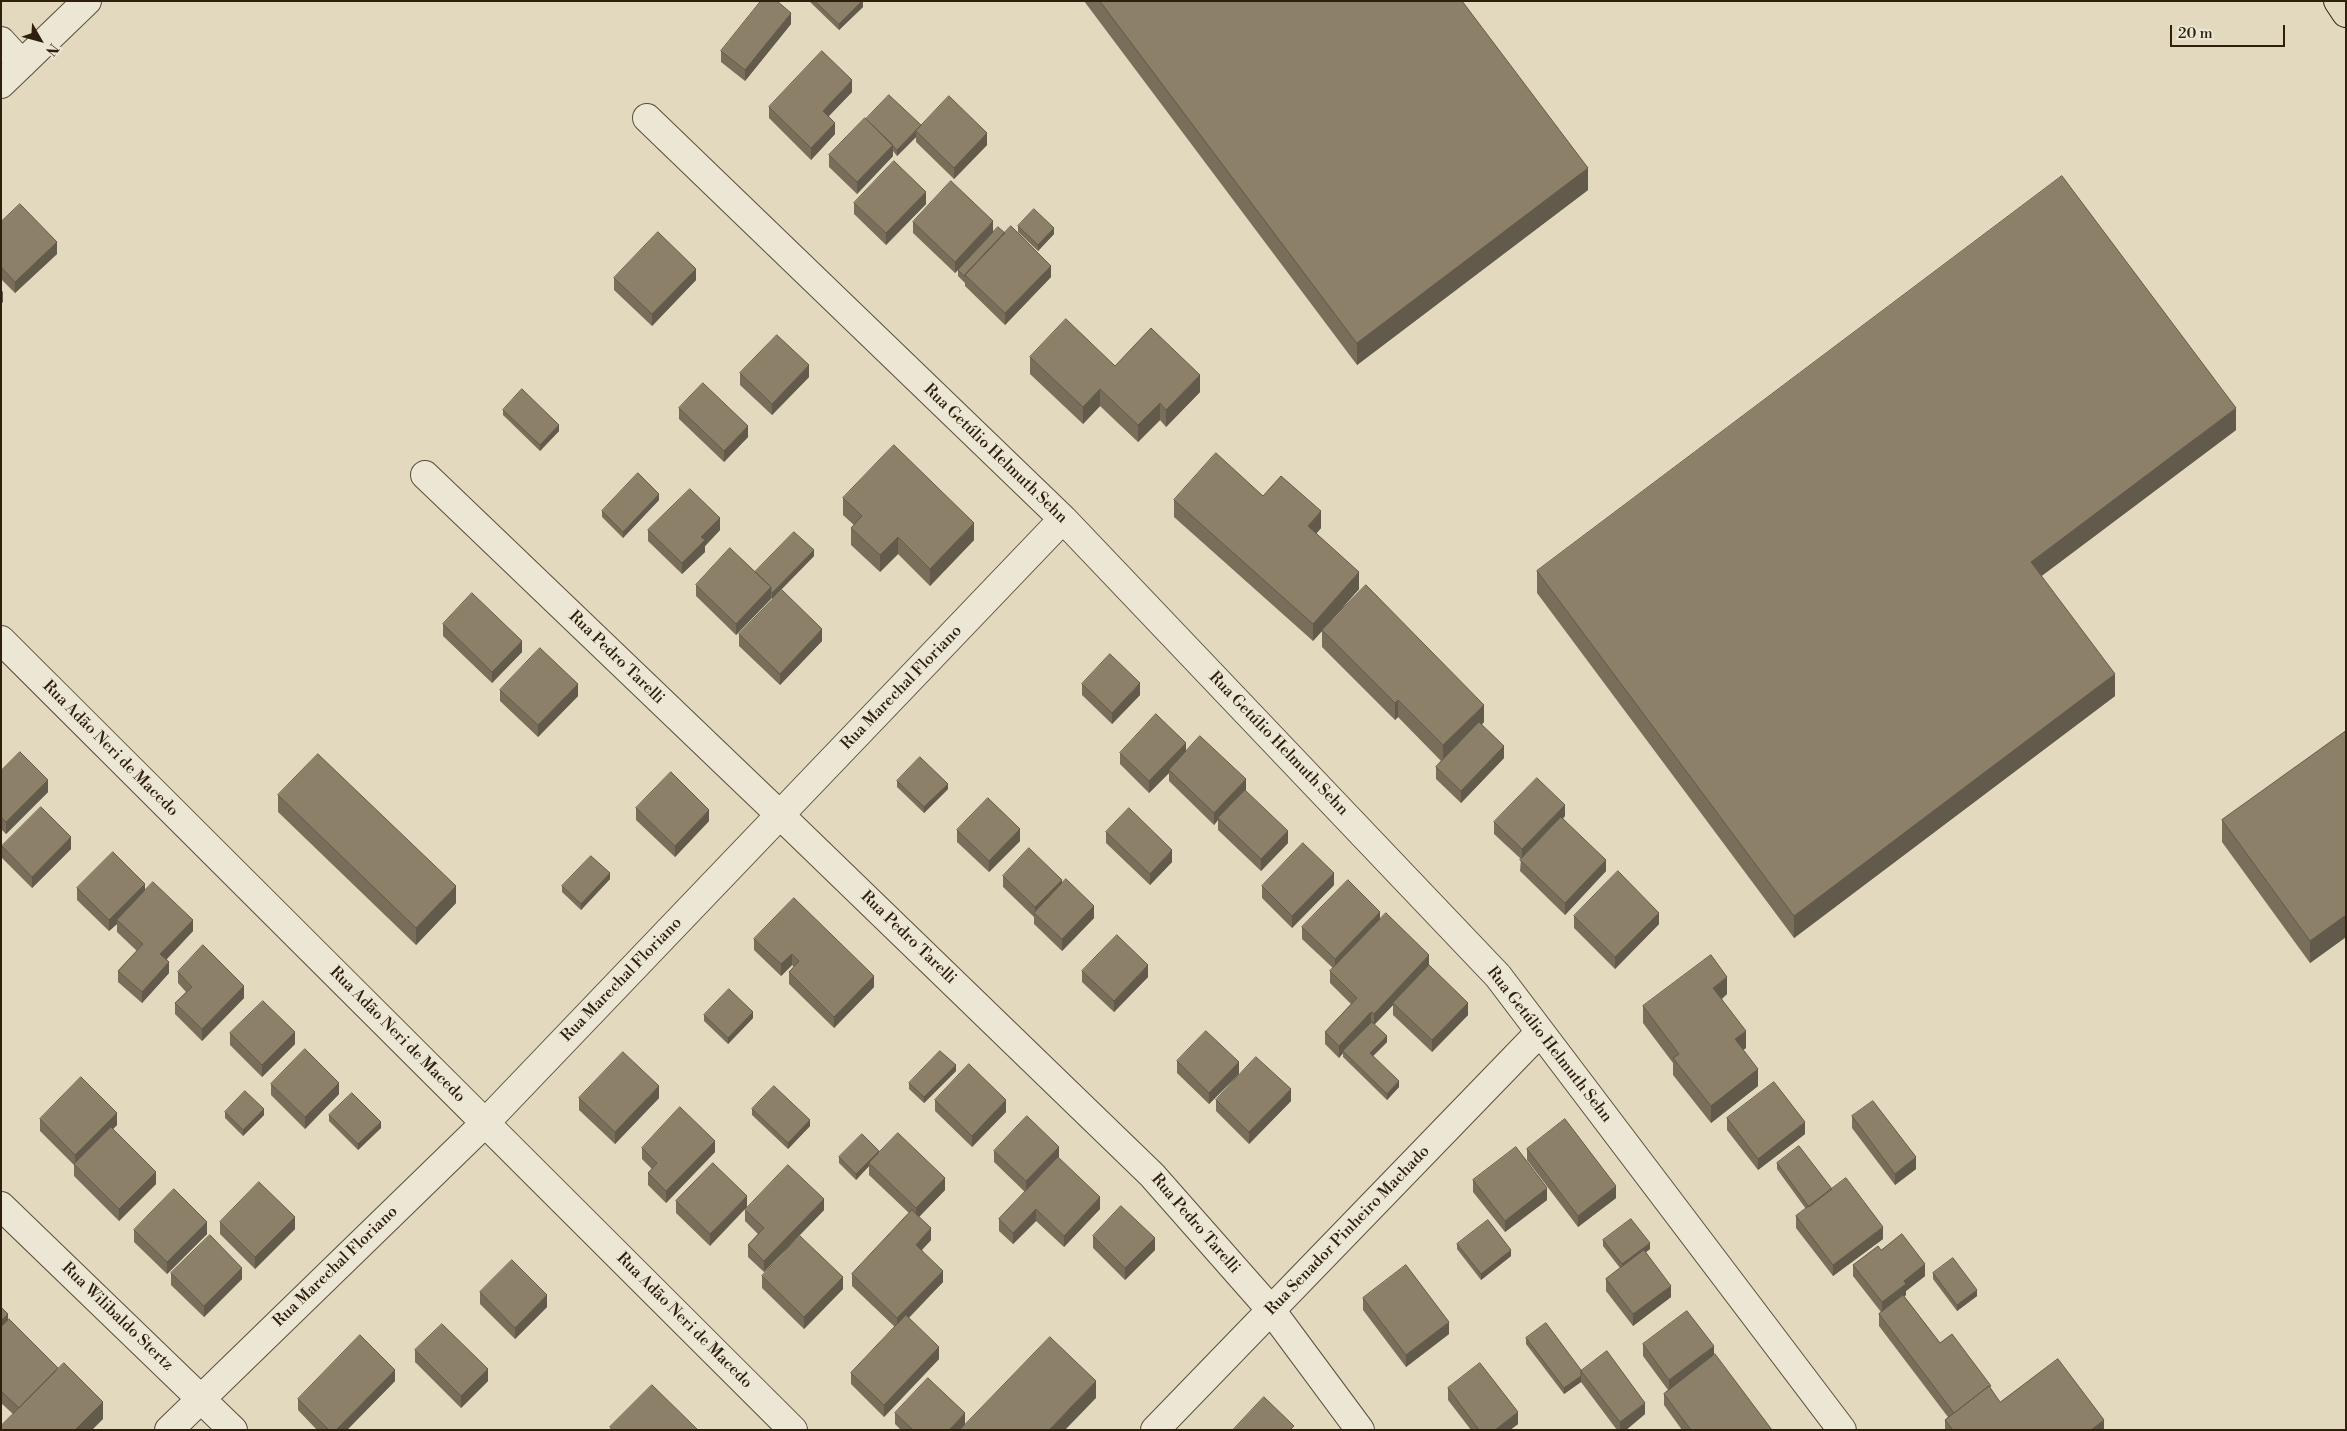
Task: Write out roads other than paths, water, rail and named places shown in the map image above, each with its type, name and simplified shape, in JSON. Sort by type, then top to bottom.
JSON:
[{"type":"highway","points":[[2338,1],[2346,13]]},
{"type":"street","points":[[1,84],[87,1]]},
{"type":"street","points":[[1,41],[22,64]]},
{"type":"street","name":"Rua Getúlio Helmuth Sehn","points":[[647,118],[1063,519],[1498,976],[1842,1430]]},
{"type":"street","name":"Rua Pedro Tarelli","points":[[425,476],[780,815],[1152,1175],[1271,1310],[1360,1430]]},
{"type":"street","name":"Rua Marechal Floriano","points":[[169,1430],[485,1123],[1063,519]]},
{"type":"street","name":"Rua Adão Neri de Macedo","points":[[1,640],[793,1430]]},
{"type":"street","name":"Rua Senador Pinheiro Machado","points":[[1155,1430],[1540,1032]]},
{"type":"street","name":"Rua Wilibaldo Stertz","points":[[1,1206],[233,1430]]}]
